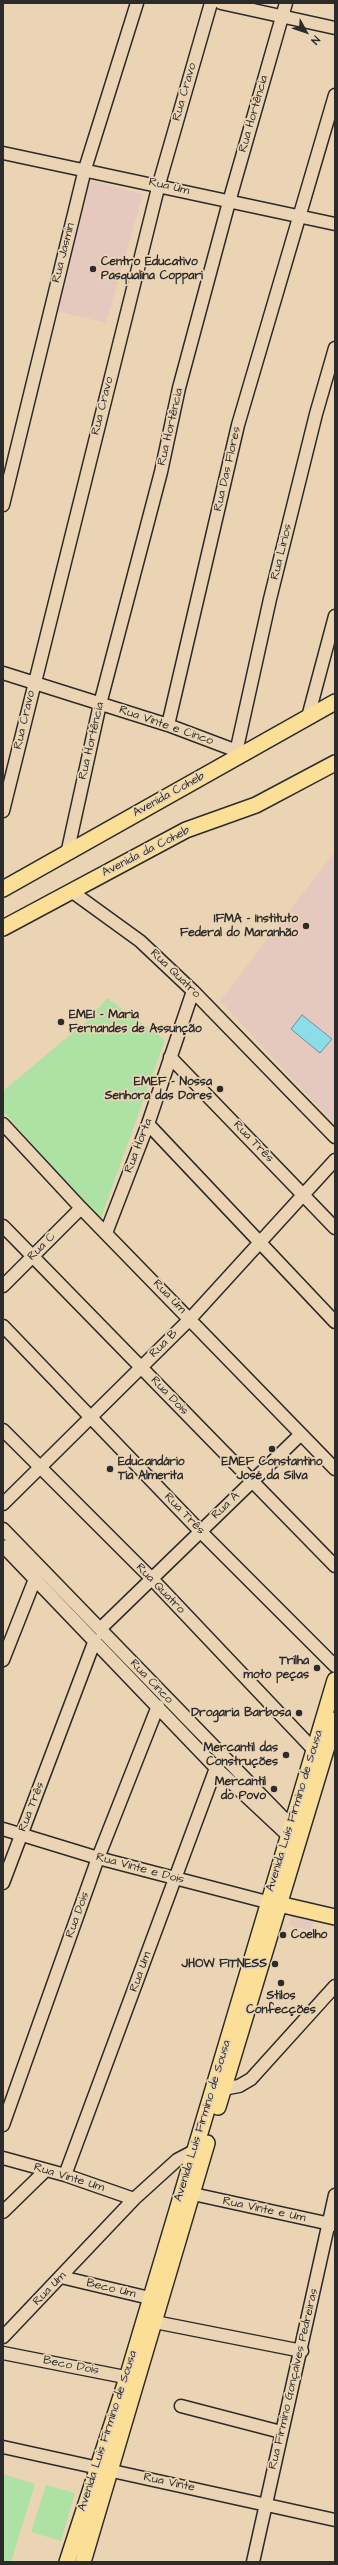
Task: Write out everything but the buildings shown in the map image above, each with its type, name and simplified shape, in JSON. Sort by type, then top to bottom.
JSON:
[{"type":"main road","name":"Avenida Coheb","points":[[3,889],[67,854],[236,754],[335,702]]},
{"type":"main road","name":"Avenida da Coheb","points":[[3,928],[186,830],[256,805],[335,763]]},
{"type":"main road","name":"Avenida Luís Firmino de Sousa","points":[[67,2562],[104,2469],[132,2379],[293,1834],[324,1736],[335,1680]]},
{"type":"main road","name":"Avenida Luís Firmino de Sousa","points":[[293,1834],[314,1750],[335,1720]]},
{"type":"main road","name":"Avenida Luís Firmino de Sousa","points":[[132,2379],[155,2322],[156,2299],[193,2194],[200,2152],[224,2089],[273,1902]]},
{"type":"main road","points":[[273,1902],[335,1917]]},
{"type":"main road","name":"Avenida Luís Firmino de Sousa","points":[[83,2562],[104,2469]]},
{"type":"street","name":"Rua Jasmin","points":[[3,505],[85,169],[137,3]]},
{"type":"street","name":"Rua Cravo","points":[[3,811],[34,681],[159,184],[211,3]]},
{"type":"street","points":[[221,3],[335,28]]},
{"type":"street","name":"Rua Hortência","points":[[67,854],[100,704],[229,202],[286,3]]},
{"type":"street","points":[[299,217],[335,95]]},
{"type":"street","name":"Rua Um","points":[[3,153],[159,184],[229,202],[335,224]]},
{"type":"street","name":"Rua Das Flores","points":[[168,725],[238,425],[299,217]]},
{"type":"street","name":"Rua Lirios","points":[[236,754],[270,599],[316,414],[335,348]]},
{"type":"street","points":[[308,716],[335,616]]},
{"type":"street","name":"Rua Vinte e Cinco","points":[[3,673],[34,681],[100,704],[168,725],[236,754]]},
{"type":"street","name":"Rua Quatro","points":[[71,891],[140,941],[193,991],[335,1138]]},
{"type":"street","name":"Rua Horta","points":[[106,1232],[148,1124],[193,991]]},
{"type":"street","name":"Rua Três","points":[[170,1057],[304,1194],[335,1228]]},
{"type":"street","name":"Rua Um","points":[[3,1124],[81,1208],[190,1318],[335,1469]]},
{"type":"street","points":[[148,1124],[335,1322]]},
{"type":"street","name":"Rua B","points":[[3,1504],[190,1318],[335,1160]]},
{"type":"street","name":"Rua C","points":[[3,1286],[81,1208]]},
{"type":"street","name":"Rua Dois","points":[[3,1226],[251,1482],[335,1566]]},
{"type":"street","name":"Rua Três","points":[[3,1326],[201,1532],[335,1666]]},
{"type":"street","name":"Rua Quatro","points":[[3,1430],[39,1468],[152,1579],[314,1750]]},
{"type":"street","name":"Rua A","points":[[98,1635],[152,1579],[300,1434]]},
{"type":"street","name":"Rua Cinco","points":[[3,1529],[98,1635],[158,1706],[216,1768],[293,1834]]},
{"type":"street","name":"Rua Cinco","points":[[3,1546],[35,1579],[98,1635],[293,1834]]},
{"type":"street","points":[[3,1660],[35,1579]]},
{"type":"street","name":"Rua Três","points":[[3,1883],[98,1635]]},
{"type":"street","name":"Rua Dois","points":[[3,2125],[98,1858],[158,1706]]},
{"type":"street","name":"Rua Um","points":[[65,2175],[216,1768]]},
{"type":"street","name":"Rua Vinte e Dois","points":[[3,1829],[98,1858],[175,1879],[273,1902]]},
{"type":"street","points":[[224,2089],[239,2086],[250,2079],[335,1986]]},
{"type":"street","name":"Rua Um","points":[[3,2337],[134,2199],[177,2160],[200,2152]]},
{"type":"street","name":"Rua Vinte Um","points":[[3,2158],[65,2175],[134,2199]]},
{"type":"street","points":[[3,2212],[46,2170]]},
{"type":"street","name":"Rua Vinte e Um","points":[[193,2194],[332,2224]]},
{"type":"street","name":"Rua Firmino Gonçalves Pedreiras","points":[[253,2562],[267,2504],[281,2432],[332,2224],[335,2195]]},
{"type":"street","name":"Beco Um","points":[[61,2277],[156,2299]]},
{"type":"street","points":[[155,2322],[302,2351]]},
{"type":"street","name":"Beco Dois","points":[[3,2352],[132,2379]]},
{"type":"street","points":[[182,2406],[281,2432]]},
{"type":"street","name":"Rua Vinte","points":[[3,2447],[335,2520]]},
{"type":"shaded area","name":"Centro Educativo Pasqualina Coppari","points":[[87,179],[143,194],[106,323],[53,310]]},
{"type":"shaded area","name":"IFMA - Instituto Federal do Maranhão","points":[[335,851],[335,1125],[220,1001]]},
{"type":"shaded area","points":[[293,1911],[315,1917],[311,1931],[289,1925]]},
{"type":"green space","points":[[107,998],[165,1040],[100,1221],[3,1111],[3,1091],[88,1020]]},
{"type":"green space","points":[[3,2474],[35,2484],[11,2562],[3,2562]]},
{"type":"green space","points":[[46,2485],[75,2493],[61,2541],[31,2532]]},
{"type":"water","points":[[302,1015],[332,1039],[320,1053],[291,1029]]},
{"type":"place","name":"Centro Educativo Pasqualina Coppari","points":[[93,269]]},
{"type":"place","name":"IFMA - Instituto Federal do Maranhão","points":[[306,926]]},
{"type":"place","name":"EMEI - Maria Fernandes de Assunção","points":[[61,1022]]},
{"type":"place","name":"EMEF - Nossa Senhora das Dores","points":[[220,1089]]},
{"type":"place","name":"EMEF Constantino José da Silva","points":[[272,1449]]},
{"type":"place","name":"Educandário Tia Almerita","points":[[110,1469]]},
{"type":"place","name":"Trilha moto peças","points":[[317,1668]]},
{"type":"place","name":"Drogaria Barbosa","points":[[299,1713]]},
{"type":"place","name":"Mercantil das Construções","points":[[286,1755]]},
{"type":"place","name":"Mercantil do Povo","points":[[274,1789]]},
{"type":"place","name":"Coelho","points":[[283,1935]]},
{"type":"place","name":"JHOW FITNESS","points":[[275,1964]]},
{"type":"place","name":"Stilos Confecções","points":[[281,1983]]}]
